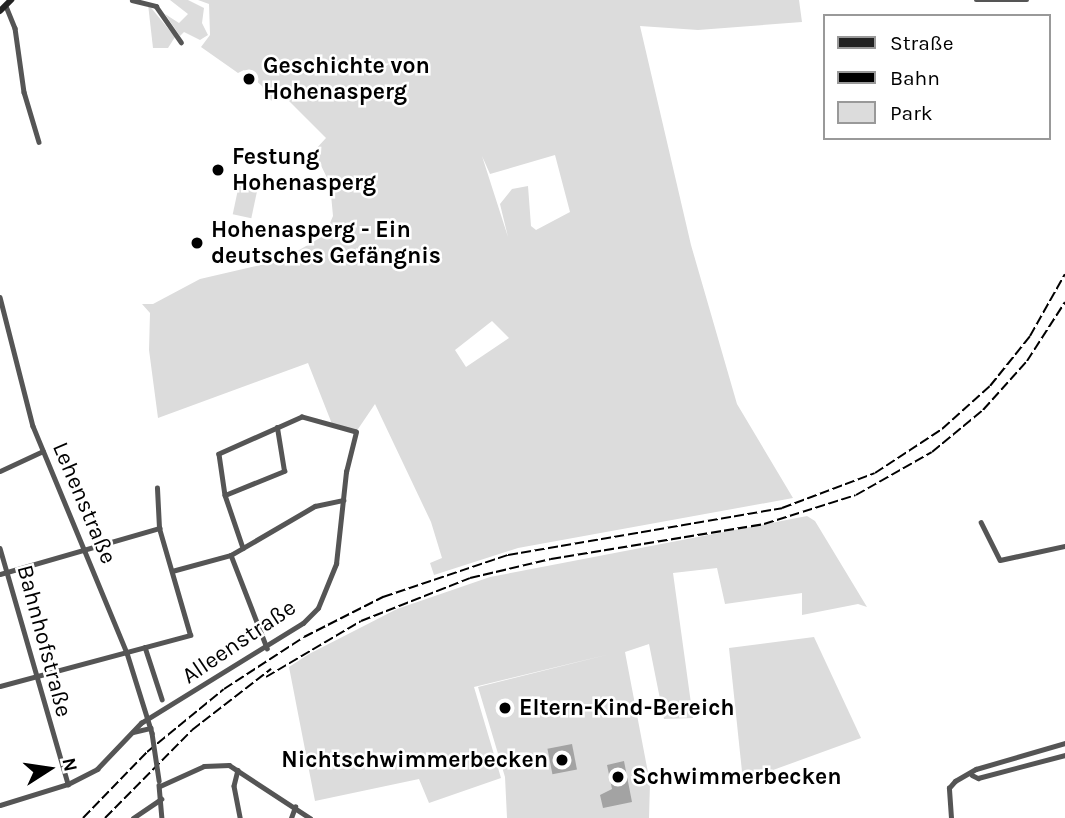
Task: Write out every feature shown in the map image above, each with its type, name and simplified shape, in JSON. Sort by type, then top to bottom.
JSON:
[{"type":"street","points":[[132,0],[156,6],[181,42]]},
{"type":"street","points":[[976,0],[1027,0]]},
{"type":"street","points":[[6,5],[15,28],[24,92],[38,142]]},
{"type":"street","name":"Lehenstraße","points":[[0,298],[43,452],[127,653],[149,719],[162,818]]},
{"type":"street","name":"Alleenstraße","points":[[0,805],[68,784],[107,761],[132,732],[149,719],[267,648],[318,608],[336,564],[343,500],[356,432],[305,417],[277,428]]},
{"type":"street","points":[[225,495],[284,471],[277,428],[219,454],[225,495],[243,548]]},
{"type":"street","points":[[0,471],[43,452]]},
{"type":"street","points":[[0,686],[190,635],[159,528],[157,488]]},
{"type":"street","points":[[172,571],[231,555],[315,506],[343,500]]},
{"type":"street","points":[[981,522],[994,555],[1006,561],[1065,546]]},
{"type":"street","points":[[0,574],[159,528]]},
{"type":"street","name":"Bahnhofstraße","points":[[0,548],[68,784]]},
{"type":"street","points":[[231,555],[267,648]]},
{"type":"street","name":"Alleenstraße","points":[[145,647],[162,699]]},
{"type":"street","points":[[132,732],[151,730]]},
{"type":"street","points":[[951,818],[949,788],[972,775],[976,769],[1065,743]]},
{"type":"street","points":[[972,775],[978,778],[1065,755]]},
{"type":"street","points":[[159,783],[209,764],[238,770],[310,818]]},
{"type":"street","points":[[238,770],[234,786],[240,818]]},
{"type":"street","points":[[133,818],[161,799]]},
{"type":"street","points":[[291,818],[295,807]]},
{"type":"green space","points":[[170,0],[188,0],[204,8],[202,23],[208,35],[200,40],[184,32],[180,36],[165,14],[179,23],[188,14]]},
{"type":"green space","points":[[198,0],[799,0],[802,22],[698,30],[640,26],[691,245],[737,404],[793,498],[518,548],[434,575],[430,563],[442,558],[431,522],[375,404],[356,432],[332,424],[308,363],[158,418],[149,350],[150,313],[142,304],[153,304],[200,279],[282,260],[325,235],[333,216],[330,184],[314,151],[326,138],[282,94],[273,101],[267,99],[262,86],[244,70],[238,73],[201,47],[210,35],[209,4]],"holes":[[[555,155],[570,212],[536,230],[531,226],[528,186],[512,189],[500,204],[508,237],[482,156],[490,174]],[[492,321],[509,338],[466,367],[455,350]]]},
{"type":"green space","points":[[148,4],[175,37],[168,48],[153,48]]},
{"type":"green space","points":[[240,180],[259,184],[251,218],[233,214]]},
{"type":"green space","points":[[807,516],[815,521],[867,607],[858,604],[802,615],[802,593],[725,604],[717,568],[673,573],[693,718],[664,719],[649,644],[625,652],[650,783],[649,818],[507,818],[505,777],[478,687],[610,654],[474,687],[501,778],[429,803],[419,779],[315,801],[289,667],[309,654],[397,609],[490,577]]},
{"type":"green space","points":[[814,637],[861,738],[743,781],[729,648]]},
{"type":"shaded area","name":"Nichtschwimmerbecken","points":[[572,744],[577,770],[552,774],[547,749]]},
{"type":"shaded area","name":"Schwimmerbecken","points":[[624,761],[632,802],[603,808],[600,795],[612,789],[607,765]]},
{"type":"railway","points":[[83,818],[147,752],[224,689],[304,637],[383,597],[508,555],[782,508],[875,473],[942,429],[990,386],[1030,336],[1065,274]]},
{"type":"railway","points":[[266,677],[361,621],[470,578],[551,559],[764,524],[856,495],[932,452],[983,410],[1027,361],[1065,302]]},
{"type":"railway","points":[[105,818],[192,730],[271,669]]},
{"type":"place","name":"Geschichte von Hohenasperg","points":[[249,79]]},
{"type":"place","name":"Festung Hohenasperg","points":[[218,170]]},
{"type":"place","name":"Hohenasperg - Ein deutsches Gefängnis","points":[[197,243]]},
{"type":"place","name":"Eltern-Kind-Bereich","points":[[505,708]]},
{"type":"place","name":"Nichtschwimmerbecken","points":[[562,760]]},
{"type":"place","name":"Schwimmerbecken","points":[[618,777]]}]
